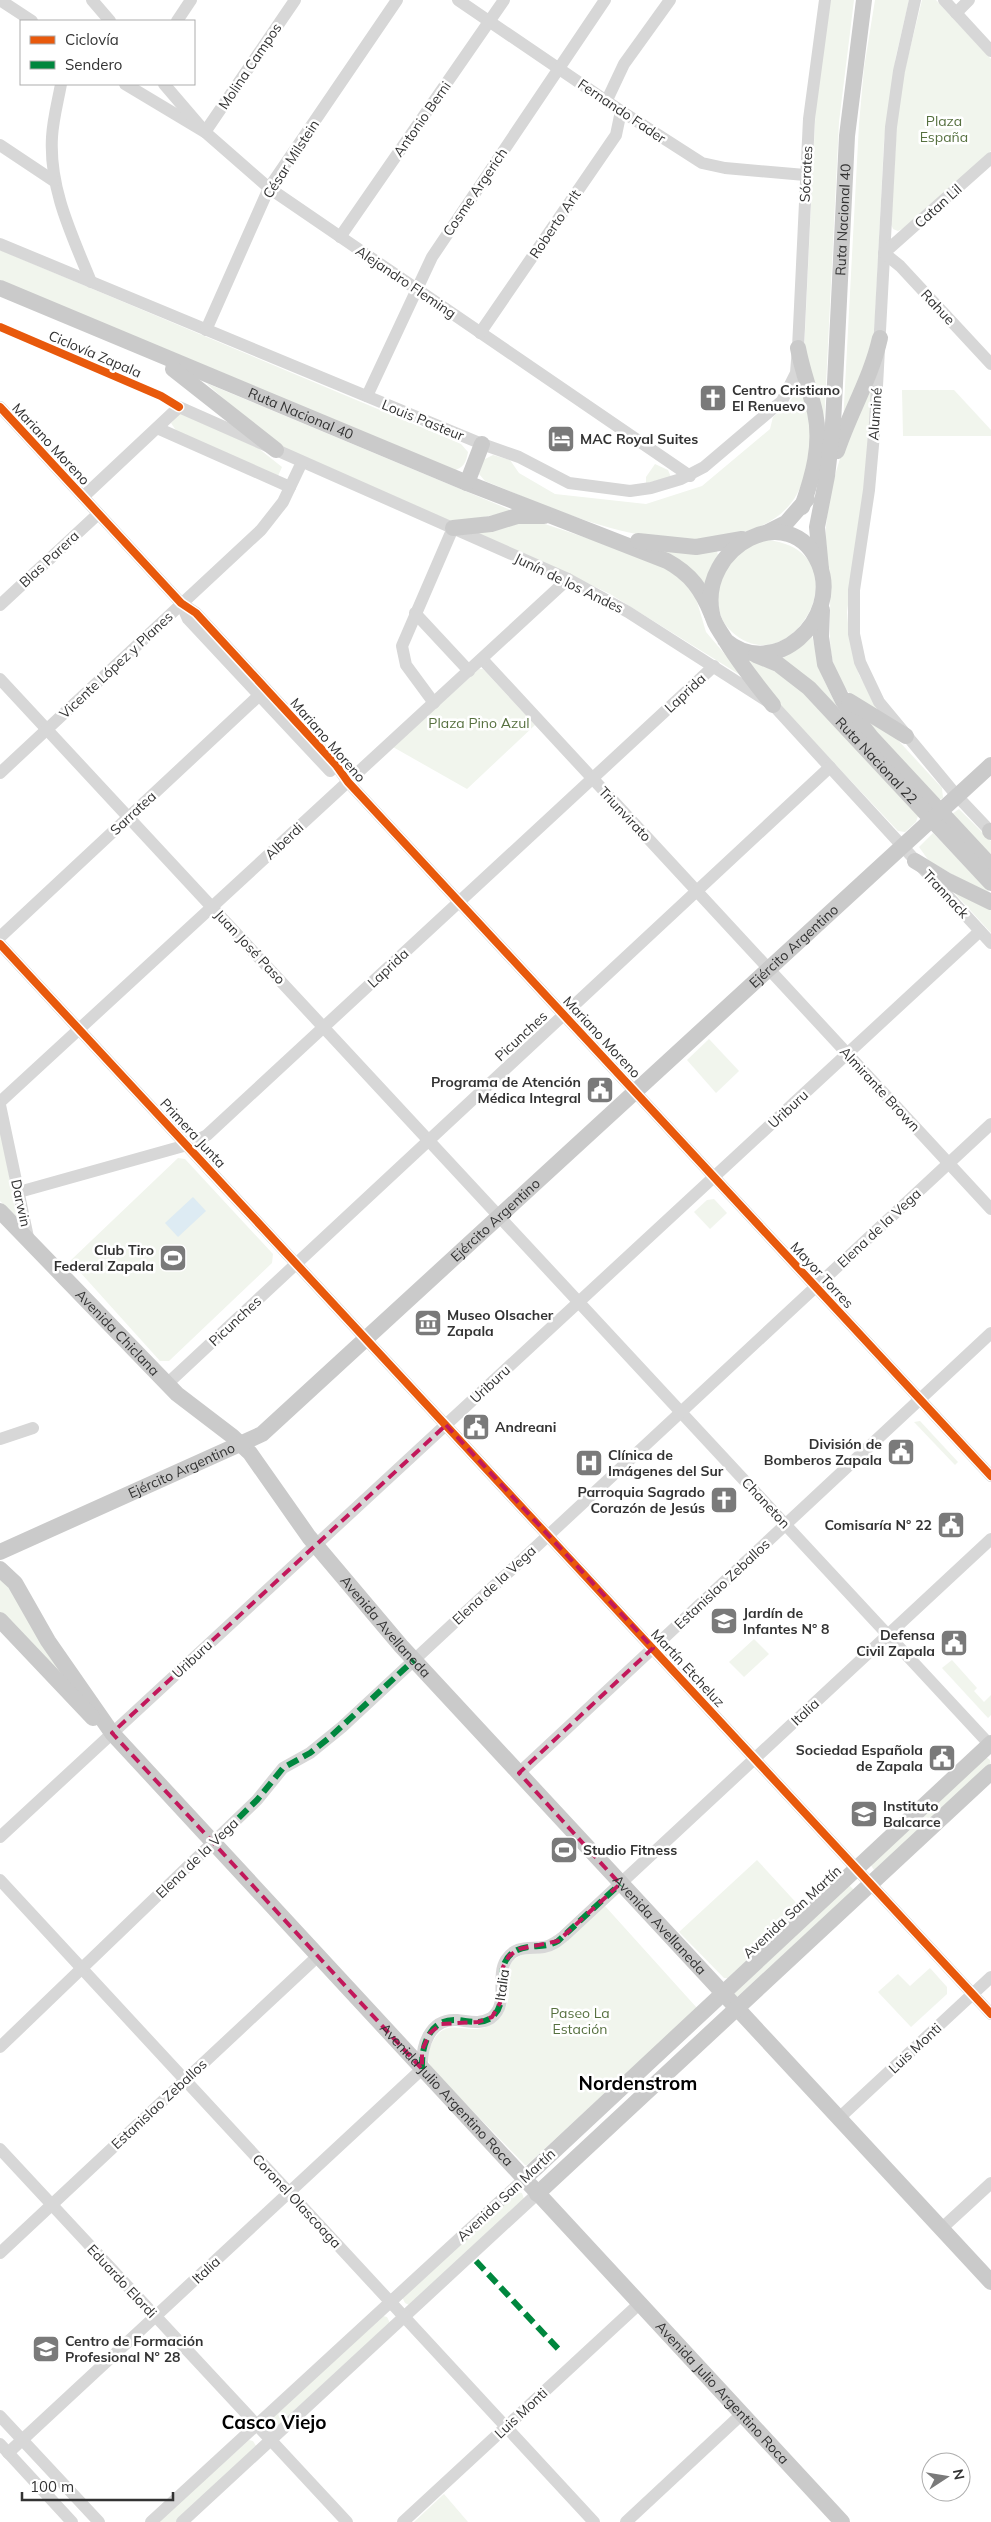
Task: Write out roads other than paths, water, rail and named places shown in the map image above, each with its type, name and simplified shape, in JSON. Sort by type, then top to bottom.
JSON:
[{"type":"main road","name":"Ruta Nacional 40","points":[[821,569],[817,527],[832,439],[847,136],[864,0]]},
{"type":"main road","name":"Ruta Nacional 40","points":[[0,288],[467,483],[568,520],[656,556],[682,570],[700,588],[712,615]]},
{"type":"main road","points":[[824,491],[846,424],[873,366],[880,338]]},
{"type":"main road","points":[[124,341],[179,373],[276,450]]},
{"type":"main road","points":[[798,348],[815,412],[817,437],[813,472],[802,507]]},
{"type":"main road","name":"Ruta Nacional 40","points":[[604,535],[659,545],[696,548],[724,544],[760,535],[786,523],[802,507],[822,472],[832,439]]},
{"type":"main road","points":[[467,483],[482,444]]},
{"type":"main road","points":[[452,528],[491,524],[524,515],[568,520]]},
{"type":"main road","points":[[725,640],[740,650],[752,653],[774,652],[793,644],[815,620],[822,600],[821,569],[813,554],[800,541],[783,534],[760,535],[734,548],[719,567],[711,590],[712,615],[725,640],[744,670],[773,705]]},
{"type":"main road","name":"Ruta Nacional 22","points":[[822,600],[822,652],[836,690],[866,731],[991,883]]},
{"type":"main road","name":"Ruta Nacional 22","points":[[752,653],[778,664],[809,688],[936,815],[991,866]]},
{"type":"main road","points":[[836,690],[856,707],[906,736]]},
{"type":"main road","name":"Ejército Argentino","points":[[0,1552],[242,1444],[267,1430],[991,765]]},
{"type":"main road","points":[[915,861],[948,881],[991,902]]},
{"type":"main road","name":"Avenida Chiclana","points":[[0,1211],[186,1403],[242,1444]]},
{"type":"main road","name":"Avenida Avellaneda","points":[[242,1444],[315,1546],[414,1660],[991,2282]]},
{"type":"main road","name":"Avenida Julio Argentino Roca","points":[[0,1569],[15,1583],[48,1641],[112,1733],[523,2180],[842,2522]]},
{"type":"main road","name":"Avenida Julio Argentino Roca","points":[[0,1620],[83,1709],[112,1733]]},
{"type":"main road","name":"Avenida San Martín","points":[[523,2180],[990,1745]]},
{"type":"main road","name":"Avenida San Martín","points":[[536,2194],[991,1772]]},
{"type":"street","points":[[0,0],[30,20]]},
{"type":"street","points":[[92,0],[109,20]]},
{"type":"street","points":[[178,20],[191,0]]},
{"type":"street","name":"Molina Campos","points":[[205,132],[294,0]]},
{"type":"street","name":"César Milstein","points":[[206,330],[269,188],[397,0]]},
{"type":"street","name":"Fernando Fader","points":[[458,0],[690,156],[713,167],[805,175]]},
{"type":"street","name":"Antonio Berni","points":[[340,237],[504,0]]},
{"type":"street","name":"Cosme Argerich","points":[[367,396],[432,257],[605,0]]},
{"type":"street","points":[[607,100],[624,64],[670,0]]},
{"type":"street","name":"Sócrates","points":[[798,348],[805,175],[813,80],[825,0]]},
{"type":"street","name":"Aluminé","points":[[915,0],[895,98],[872,459],[854,590],[852,619],[856,647],[866,677],[879,702],[906,736],[991,832]]},
{"type":"street","points":[[944,0],[991,51]]},
{"type":"street","points":[[956,13],[969,0]]},
{"type":"street","points":[[61,85],[52,136],[54,181],[61,207],[91,282]]},
{"type":"street","name":"Alejandro Fleming","points":[[128,85],[205,132],[269,188],[690,476]]},
{"type":"street","points":[[165,85],[205,132]]},
{"type":"street","name":"Roberto Arlt","points":[[480,333],[616,135],[621,111]]},
{"type":"street","points":[[0,145],[54,181]]},
{"type":"street","name":"Catan Lil","points":[[884,253],[897,244],[991,158]]},
{"type":"street","name":"Louis Pasteur","points":[[0,244],[482,444],[519,457],[554,477],[574,484],[623,491],[638,491],[690,476],[704,467],[782,401],[796,373],[798,348]]},
{"type":"street","name":"Rahue","points":[[884,253],[900,266],[986,350],[991,364]]},
{"type":"street","name":"Mariano Moreno","points":[[0,407],[181,603],[188,619],[263,692],[330,771],[348,782],[635,1091]]},
{"type":"street","name":"Junín de los Andes","points":[[157,428],[179,407],[568,580],[628,612],[773,705],[901,846]]},
{"type":"street","points":[[83,497],[157,428],[290,487]]},
{"type":"street","name":"Vicente López y Planes","points":[[0,773],[269,521],[290,487],[302,462]]},
{"type":"street","name":"Blas Parera","points":[[0,605],[98,514]]},
{"type":"street","points":[[434,703],[406,665],[402,653],[404,639],[452,528]]},
{"type":"street","name":"Alberdi","points":[[0,1104],[568,580]]},
{"type":"street","points":[[415,613],[468,671]]},
{"type":"street","name":"Triunvirato","points":[[482,659],[768,969]]},
{"type":"street","name":"Laprida","points":[[19,1192],[187,1145],[212,1130],[714,666]]},
{"type":"street","name":"Juan José Paso","points":[[0,679],[500,1216]]},
{"type":"street","name":"Sarratea","points":[[0,937],[263,692]]},
{"type":"street","name":"Picunches","points":[[168,1384],[830,767]]},
{"type":"street","name":"Trannack","points":[[901,846],[991,943]]},
{"type":"street","name":"Uriburu","points":[[0,1838],[980,931]]},
{"type":"street","name":"Primera Junta","points":[[0,944],[367,1340]]},
{"type":"street","name":"Almirante Brown","points":[[768,969],[991,1209]]},
{"type":"street","name":"Mayor Torres","points":[[635,1091],[991,1476]]},
{"type":"street","name":"Darwin","points":[[0,1104],[29,1242]]},
{"type":"street","name":"Elena de la Vega","points":[[0,2046],[83,1969],[257,1800],[283,1768],[310,1753],[329,1738],[991,1124]]},
{"type":"street","name":"Chaneton","points":[[500,1216],[990,1745]]},
{"type":"street","name":"Estanislao Zeballos","points":[[519,1774],[991,1333]]},
{"type":"street","name":"Martín Etcheluz","points":[[367,1340],[991,2014]]},
{"type":"street","points":[[0,1439],[33,1428]]},
{"type":"street","name":"Italia","points":[[4,2448],[23,2440],[422,2069],[422,2050],[425,2040],[435,2028],[452,2020],[478,2022],[494,2014],[501,1998],[503,1967],[509,1956],[519,1949],[543,1947],[558,1941],[991,1539]]},
{"type":"street","name":"Coronel Olascoaga","points":[[0,1880],[594,2522]]},
{"type":"street","name":"Estanislao Zeballos","points":[[0,2252],[318,1956]]},
{"type":"street","name":"Luis Monti","points":[[838,2119],[991,1977]]},
{"type":"street","name":"Eduardo Elordi","points":[[0,2150],[347,2522]]},
{"type":"street","name":"Avenida San Martín","points":[[151,2522],[523,2180]]},
{"type":"street","points":[[942,2229],[991,2183]]},
{"type":"street","name":"Avenida San Martín","points":[[182,2522],[536,2194]]},
{"type":"street","name":"Luis Monti","points":[[403,2522],[639,2304]]},
{"type":"street","points":[[626,2522],[742,2414]]},
{"type":"street","points":[[0,2416],[99,2522]]},
{"type":"street","points":[[4,2448],[72,2522]]},
{"type":"place","name":"Centro Cristiano El Renuevo","points":[[713,398]]},
{"type":"place","name":"MAC Royal Suites","points":[[561,439]]},
{"type":"place","name":"Programa de Atención Médica Integral","points":[[600,1090]]},
{"type":"place","name":"Club Tiro Federal Zapala","points":[[173,1258]]},
{"type":"place","name":"Museo Olsacher Zapala","points":[[428,1323]]},
{"type":"place","name":"Andreani","points":[[476,1427]]},
{"type":"place","name":"División de Bomberos Zapala","points":[[901,1452]]},
{"type":"place","name":"Clínica de Imágenes del Sur","points":[[589,1463]]},
{"type":"place","name":"Parroquia Sagrado Corazón de Jesús","points":[[724,1500]]},
{"type":"place","name":"Comisaría N° 22","points":[[951,1525]]},
{"type":"place","name":"Jardín de Infantes N° 8","points":[[724,1621]]},
{"type":"place","name":"Defensa Civil Zapala","points":[[954,1643]]},
{"type":"place","name":"Sociedad Española de Zapala","points":[[942,1758]]},
{"type":"place","name":"Instituto Balcarce","points":[[864,1814]]},
{"type":"place","name":"Studio Fitness","points":[[564,1850]]},
{"type":"place","name":"Centro de Formación Profesional N° 28","points":[[46,2349]]},
{"type":"district","name":"Nordenstrom","points":[[638,2083]]},
{"type":"district","name":"Casco Viejo","points":[[274,2422]]},
{"type":"park label","name":"Plaza España","points":[[944,130]]},
{"type":"park label","name":"Plaza Pino Azul","points":[[479,723]]},
{"type":"park label","name":"Paseo La Estación","points":[[580,2022]]}]
